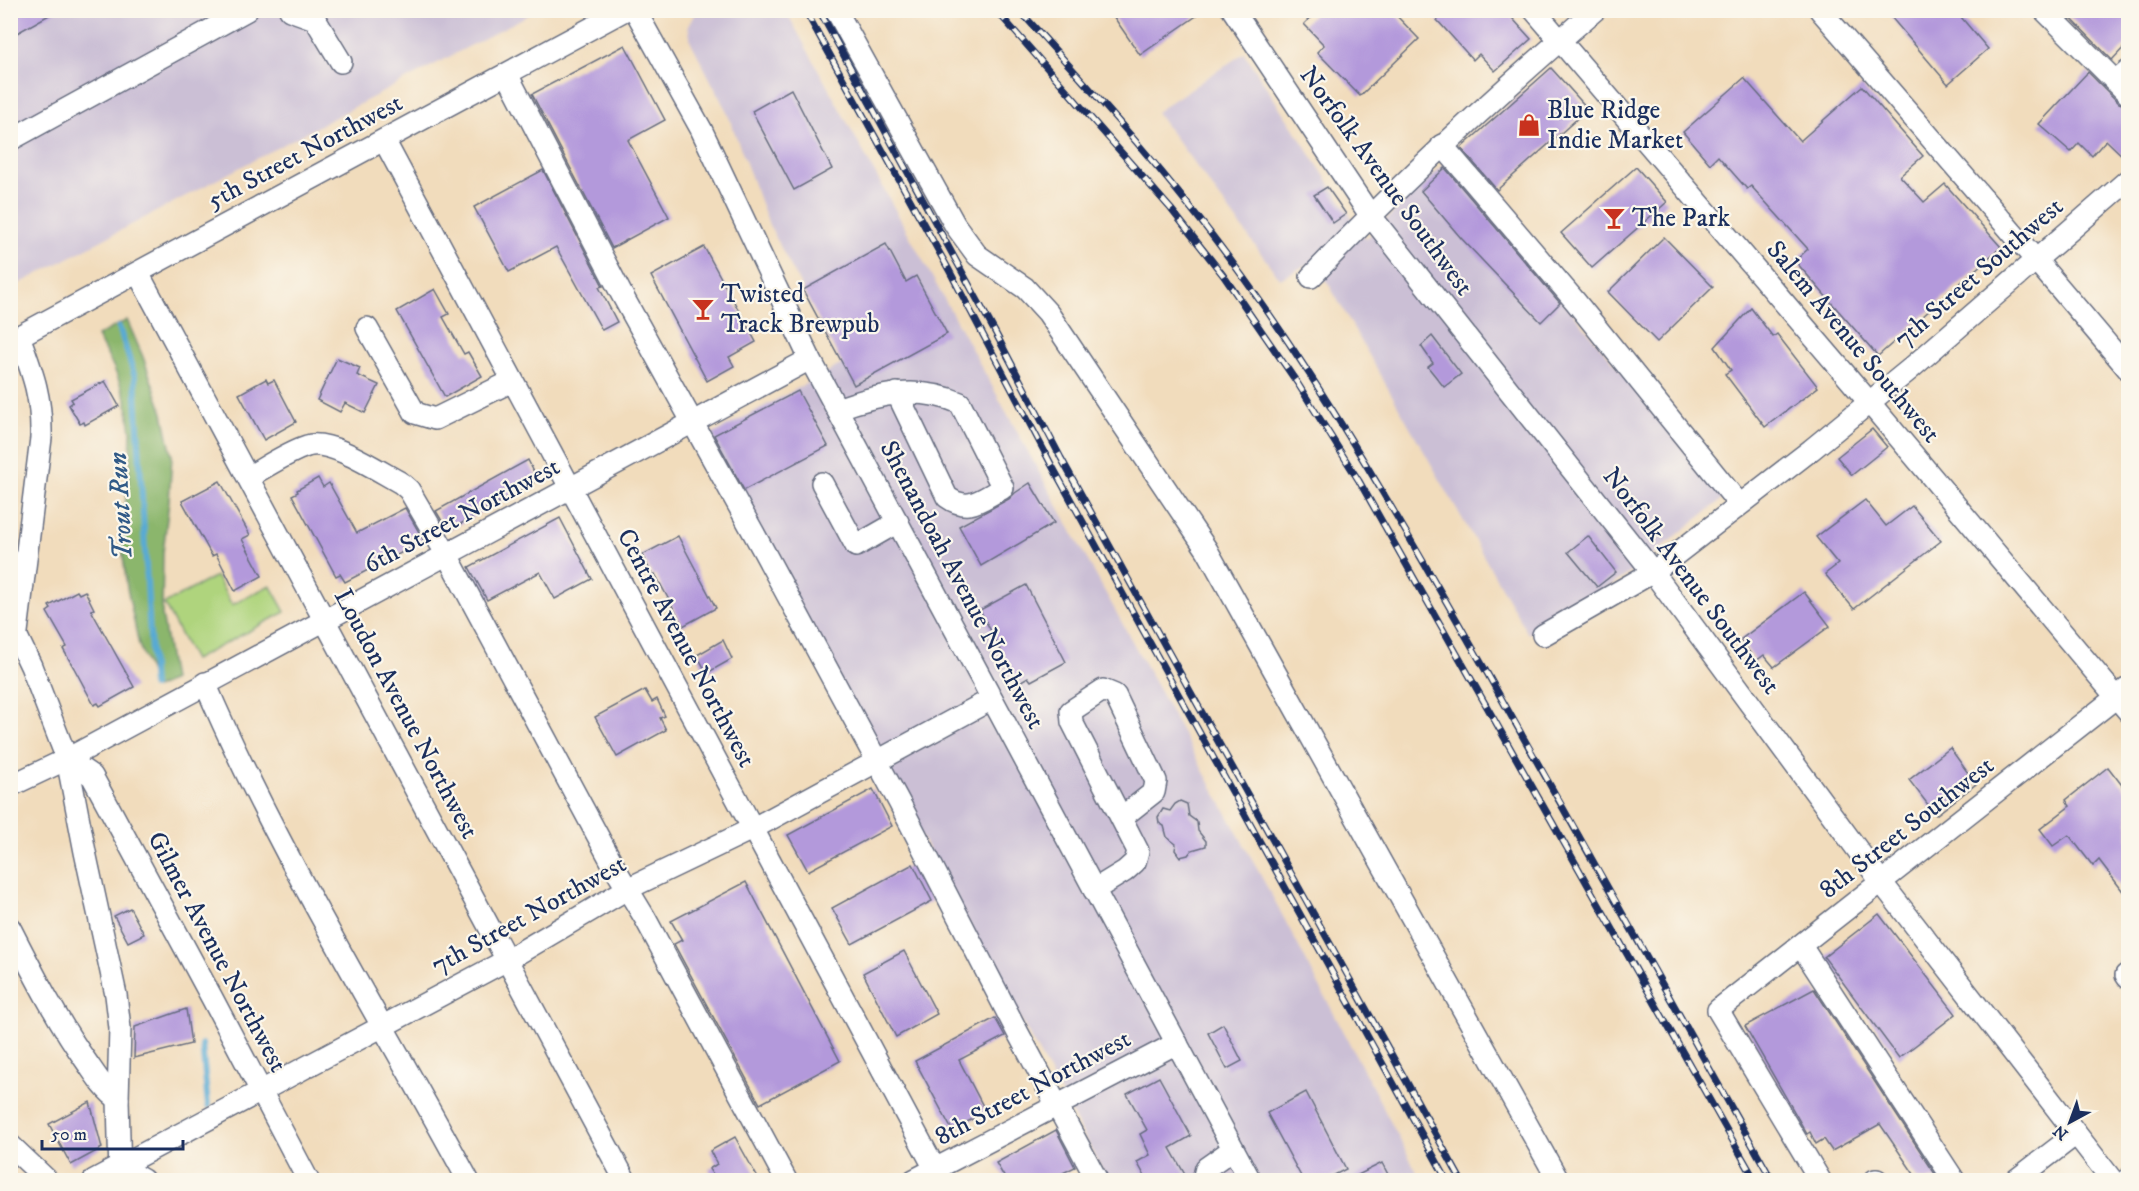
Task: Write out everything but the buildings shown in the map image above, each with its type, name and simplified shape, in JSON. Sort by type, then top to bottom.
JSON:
[{"type":"street","points":[[10,140],[247,10]]},
{"type":"street","points":[[290,10],[315,19],[341,62]]},
{"type":"street","name":"5th Street Northwest","points":[[15,338],[626,10]]},
{"type":"street","name":"Shenandoah Avenue Northwest","points":[[635,10],[701,129],[810,359],[1250,1180]]},
{"type":"street","points":[[836,10],[956,225],[977,255],[1025,288],[1048,313],[1207,550],[1558,1180]]},
{"type":"street","name":"Norfolk Avenue Southwest","points":[[1233,10],[1370,214],[1653,572],[1882,883],[2112,1180]]},
{"type":"street","name":"Salem Avenue Southwest","points":[[1534,10],[2125,698]]},
{"type":"street","points":[[1311,277],[1370,214],[1442,145],[1595,10]]},
{"type":"street","points":[[1820,10],[2036,259],[2128,369]]},
{"type":"street","points":[[2044,10],[2124,82]]},
{"type":"street","points":[[507,74],[621,293],[877,762],[1097,1180]]},
{"type":"street","name":"Centre Avenue Northwest","points":[[384,140],[938,1175]]},
{"type":"street","points":[[1442,145],[1575,301],[1739,504]]},
{"type":"street","name":"7th Street Southwest","points":[[1543,635],[1653,572],[1812,450],[1909,370],[2128,180]]},
{"type":"street","name":"Loudon Avenue Northwest","points":[[138,273],[625,1180]]},
{"type":"street","points":[[367,328],[415,413],[435,419],[512,381]]},
{"type":"street","points":[[15,338],[38,387],[42,413],[41,438],[14,627],[68,759],[85,852],[116,995],[120,1028],[118,1099],[120,1174],[143,1180]]},
{"type":"street","name":"6th Street Northwest","points":[[10,786],[68,759],[205,683],[570,490],[810,359]]},
{"type":"street","points":[[837,409],[863,399],[897,393],[942,395],[960,403],[1003,488],[968,506],[958,505],[947,497],[897,393]]},
{"type":"street","points":[[248,477],[308,446],[320,445],[333,448],[401,483],[409,490],[447,555],[786,1180]]},
{"type":"street","points":[[822,483],[856,546],[898,522]]},
{"type":"street","points":[[205,683],[223,726],[279,839],[381,1027],[468,1180]]},
{"type":"street","points":[[1094,890],[1125,872],[1135,862],[1138,851],[1121,818],[1072,722],[1071,711],[1103,690],[1115,695],[1156,781],[1154,792],[1121,818]]},
{"type":"street","name":"8th Street Southwest","points":[[1820,1180],[1718,1010],[2125,698]]},
{"type":"street","name":"7th Street Northwest","points":[[94,1180],[120,1174],[260,1092],[507,960],[627,889],[752,829],[992,699]]},
{"type":"street","name":"Gilmer Avenue Northwest","points":[[68,759],[92,776],[308,1180]]},
{"type":"street","points":[[10,928],[80,1053],[103,1085],[118,1099]]},
{"type":"street","points":[[1800,946],[1954,1180]]},
{"type":"street","name":"8th Street Northwest","points":[[914,1180],[938,1175],[1177,1043]]},
{"type":"street","points":[[2016,1180],[2076,1134]]},
{"type":"street","points":[[10,1145],[47,1180]]},
{"type":"street","points":[[1203,1180],[1206,1168],[1233,1149]]},
{"type":"shaded area","points":[[11,11],[536,11],[19,284],[11,274]]},
{"type":"shaded area","points":[[699,11],[786,11],[1277,905],[1421,1180],[1108,1180],[705,438],[842,364],[769,225],[727,112],[691,42],[688,26],[695,13]]},
{"type":"shaded area","points":[[1244,53],[1366,239],[1448,160],[1724,498],[1623,578],[1528,634],[1328,283],[1309,263],[1280,279],[1156,112]]},
{"type":"green space","points":[[127,320],[163,413],[172,456],[163,553],[162,614],[173,680],[156,688],[139,645],[127,588],[121,540],[130,464],[131,431],[126,399],[114,368],[97,336]]},
{"type":"green space","points":[[216,576],[232,605],[270,585],[285,612],[194,660],[164,604]]},
{"type":"waterway","name":"Trout Run","points":[[119,327],[135,377],[153,686]]},
{"type":"waterway","name":"Trout Run","points":[[202,1044],[208,1106]]},
{"type":"railway","points":[[805,10],[949,270],[1051,464],[1447,1180]]},
{"type":"railway","points":[[819,10],[995,332],[1061,458],[1461,1180]]},
{"type":"railway","points":[[996,10],[1171,209],[1223,275],[1298,384],[1359,481],[1755,1180]]},
{"type":"railway","points":[[1019,10],[1129,133],[1182,197],[1267,311],[1334,412],[1427,568],[1772,1180]]},
{"type":"place","name":"Blue Ridge Indie Market","points":[[1529,125]]},
{"type":"place","name":"The Park","points":[[1614,218]]},
{"type":"place","name":"Twisted Track Brewpub","points":[[703,309]]}]
